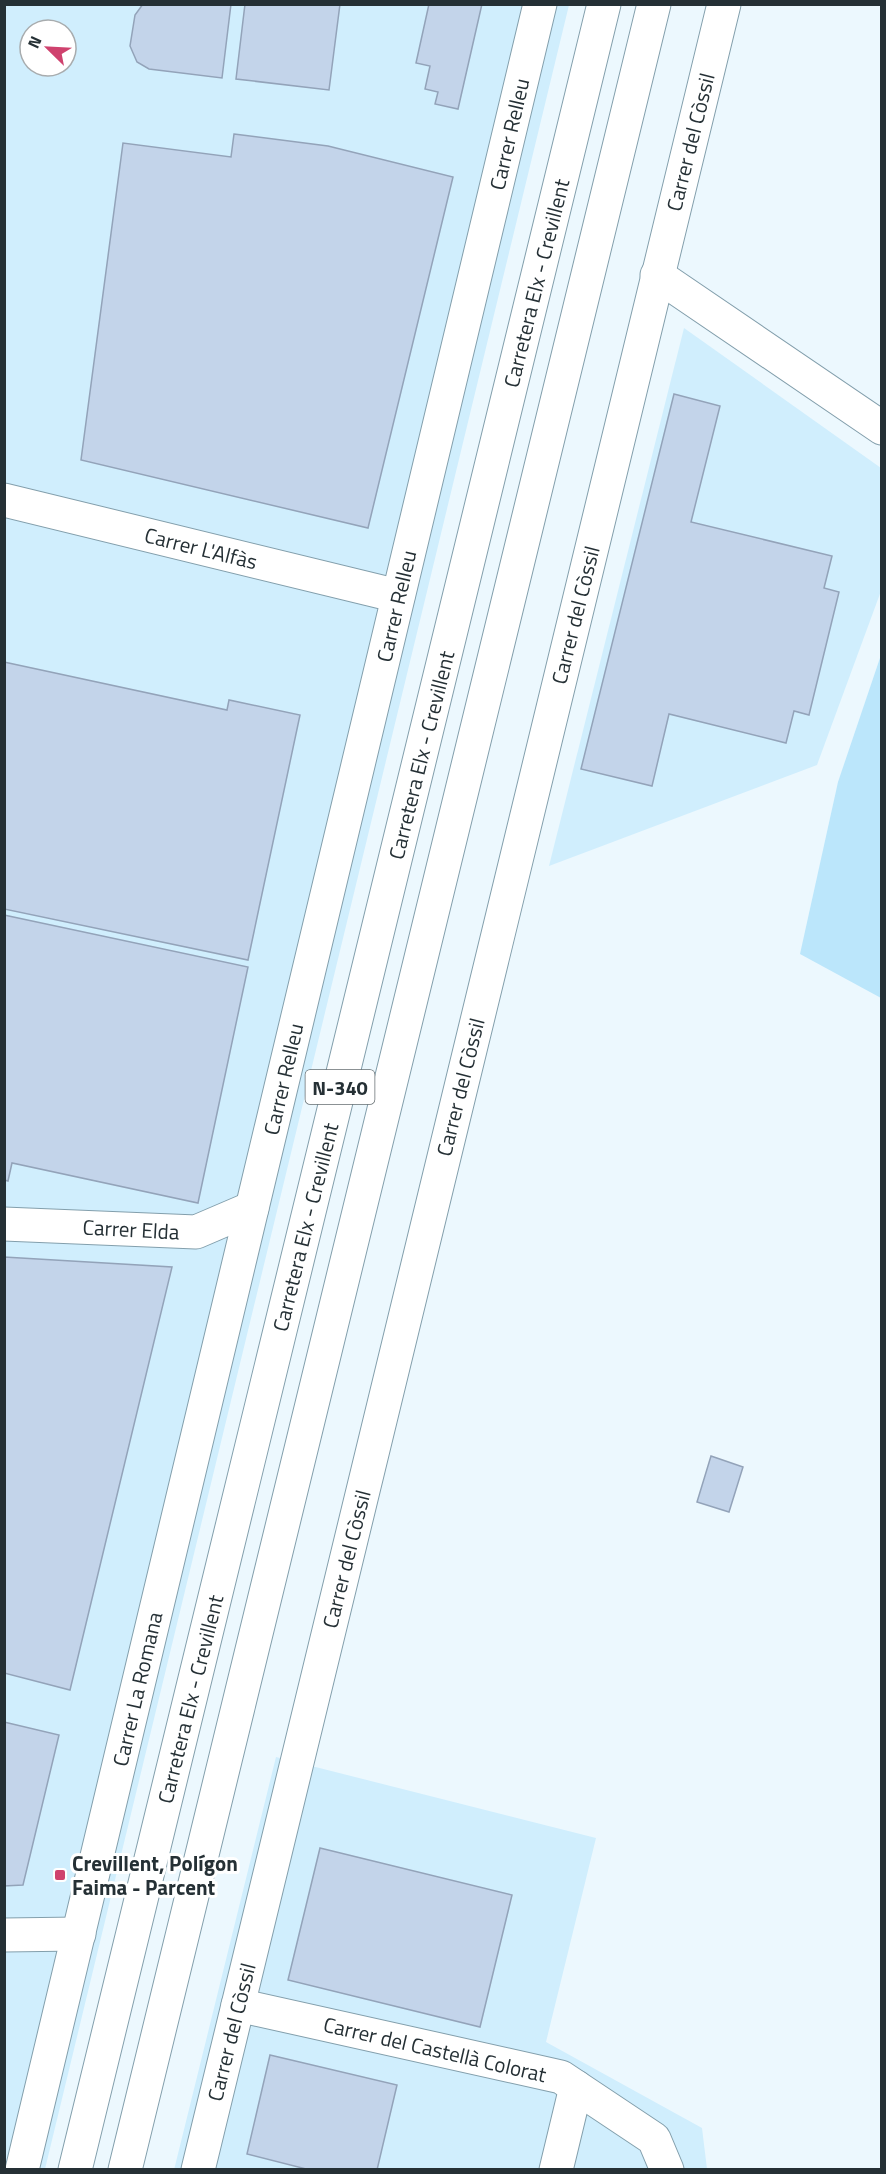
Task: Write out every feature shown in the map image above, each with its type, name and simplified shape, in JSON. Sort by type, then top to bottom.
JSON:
[{"type":"main road","name":"Carrer Relleu","points":[[252,1208],[540,4]]},
{"type":"main road","name":"Carretera Elx - Crevillent","points":[[75,2169],[604,4]]},
{"type":"main road","name":"N-340","points":[[125,2169],[654,4]]},
{"type":"main road","name":"Carrer del Còssil","points":[[198,2169],[724,4]]},
{"type":"main road","points":[[657,275],[882,428]]},
{"type":"main road","name":"Carrer L'Alfàs","points":[[4,500],[398,596]]},
{"type":"main road","name":"Carrer Elda","points":[[4,1224],[196,1232],[252,1208]]},
{"type":"main road","name":"Carrer La Romana","points":[[22,2169],[252,1208]]},
{"type":"main road","points":[[4,1935],[79,1934]]},
{"type":"main road","name":"Carrer del Castellà Colorat","points":[[238,2005],[561,2077],[654,2139],[667,2169]]},
{"type":"main road","points":[[556,2169],[576,2087]]},
{"type":"shaded area","points":[[5,5],[569,5],[45,2169],[5,2170]]},
{"type":"shaded area","points":[[684,328],[881,468],[881,591],[817,765],[549,866]]},
{"type":"shaded area","points":[[881,655],[881,998],[800,954],[838,782]]},
{"type":"shaded area","points":[[276,1757],[596,1838],[546,2042],[702,2128],[707,2169],[174,2170]]},
{"type":"building","points":[[143,4],[231,4],[222,78],[149,69],[137,62],[130,46],[135,15]]},
{"type":"building","points":[[245,4],[340,4],[329,90],[236,79]]},
{"type":"building","points":[[429,4],[482,4],[458,109],[435,104],[438,92],[425,89],[430,66],[416,63]]},
{"type":"building","points":[[234,134],[328,146],[453,177],[368,528],[81,460],[123,143],[231,157]]},
{"type":"building","points":[[674,394],[720,406],[691,522],[832,556],[824,588],[839,592],[809,715],[794,711],[786,743],[669,714],[652,786],[581,769]]},
{"type":"building","points":[[4,662],[227,710],[229,700],[300,715],[248,960],[4,909]]},
{"type":"building","points":[[4,915],[248,967],[198,1203],[12,1163],[8,1181],[4,1180]]},
{"type":"building","points":[[4,1257],[172,1267],[70,1690],[4,1673]]},
{"type":"building","points":[[711,1456],[743,1467],[729,1512],[697,1502]]},
{"type":"building","points":[[4,1722],[59,1735],[23,1885],[4,1886]]},
{"type":"building","points":[[320,1848],[512,1895],[480,2027],[288,1980]]},
{"type":"building","points":[[270,2055],[397,2085],[377,2170],[310,2170],[247,2154]]},
{"type":"place","name":"Crevillent, Polígon Faima - Parcent","points":[[60,1875]]}]
